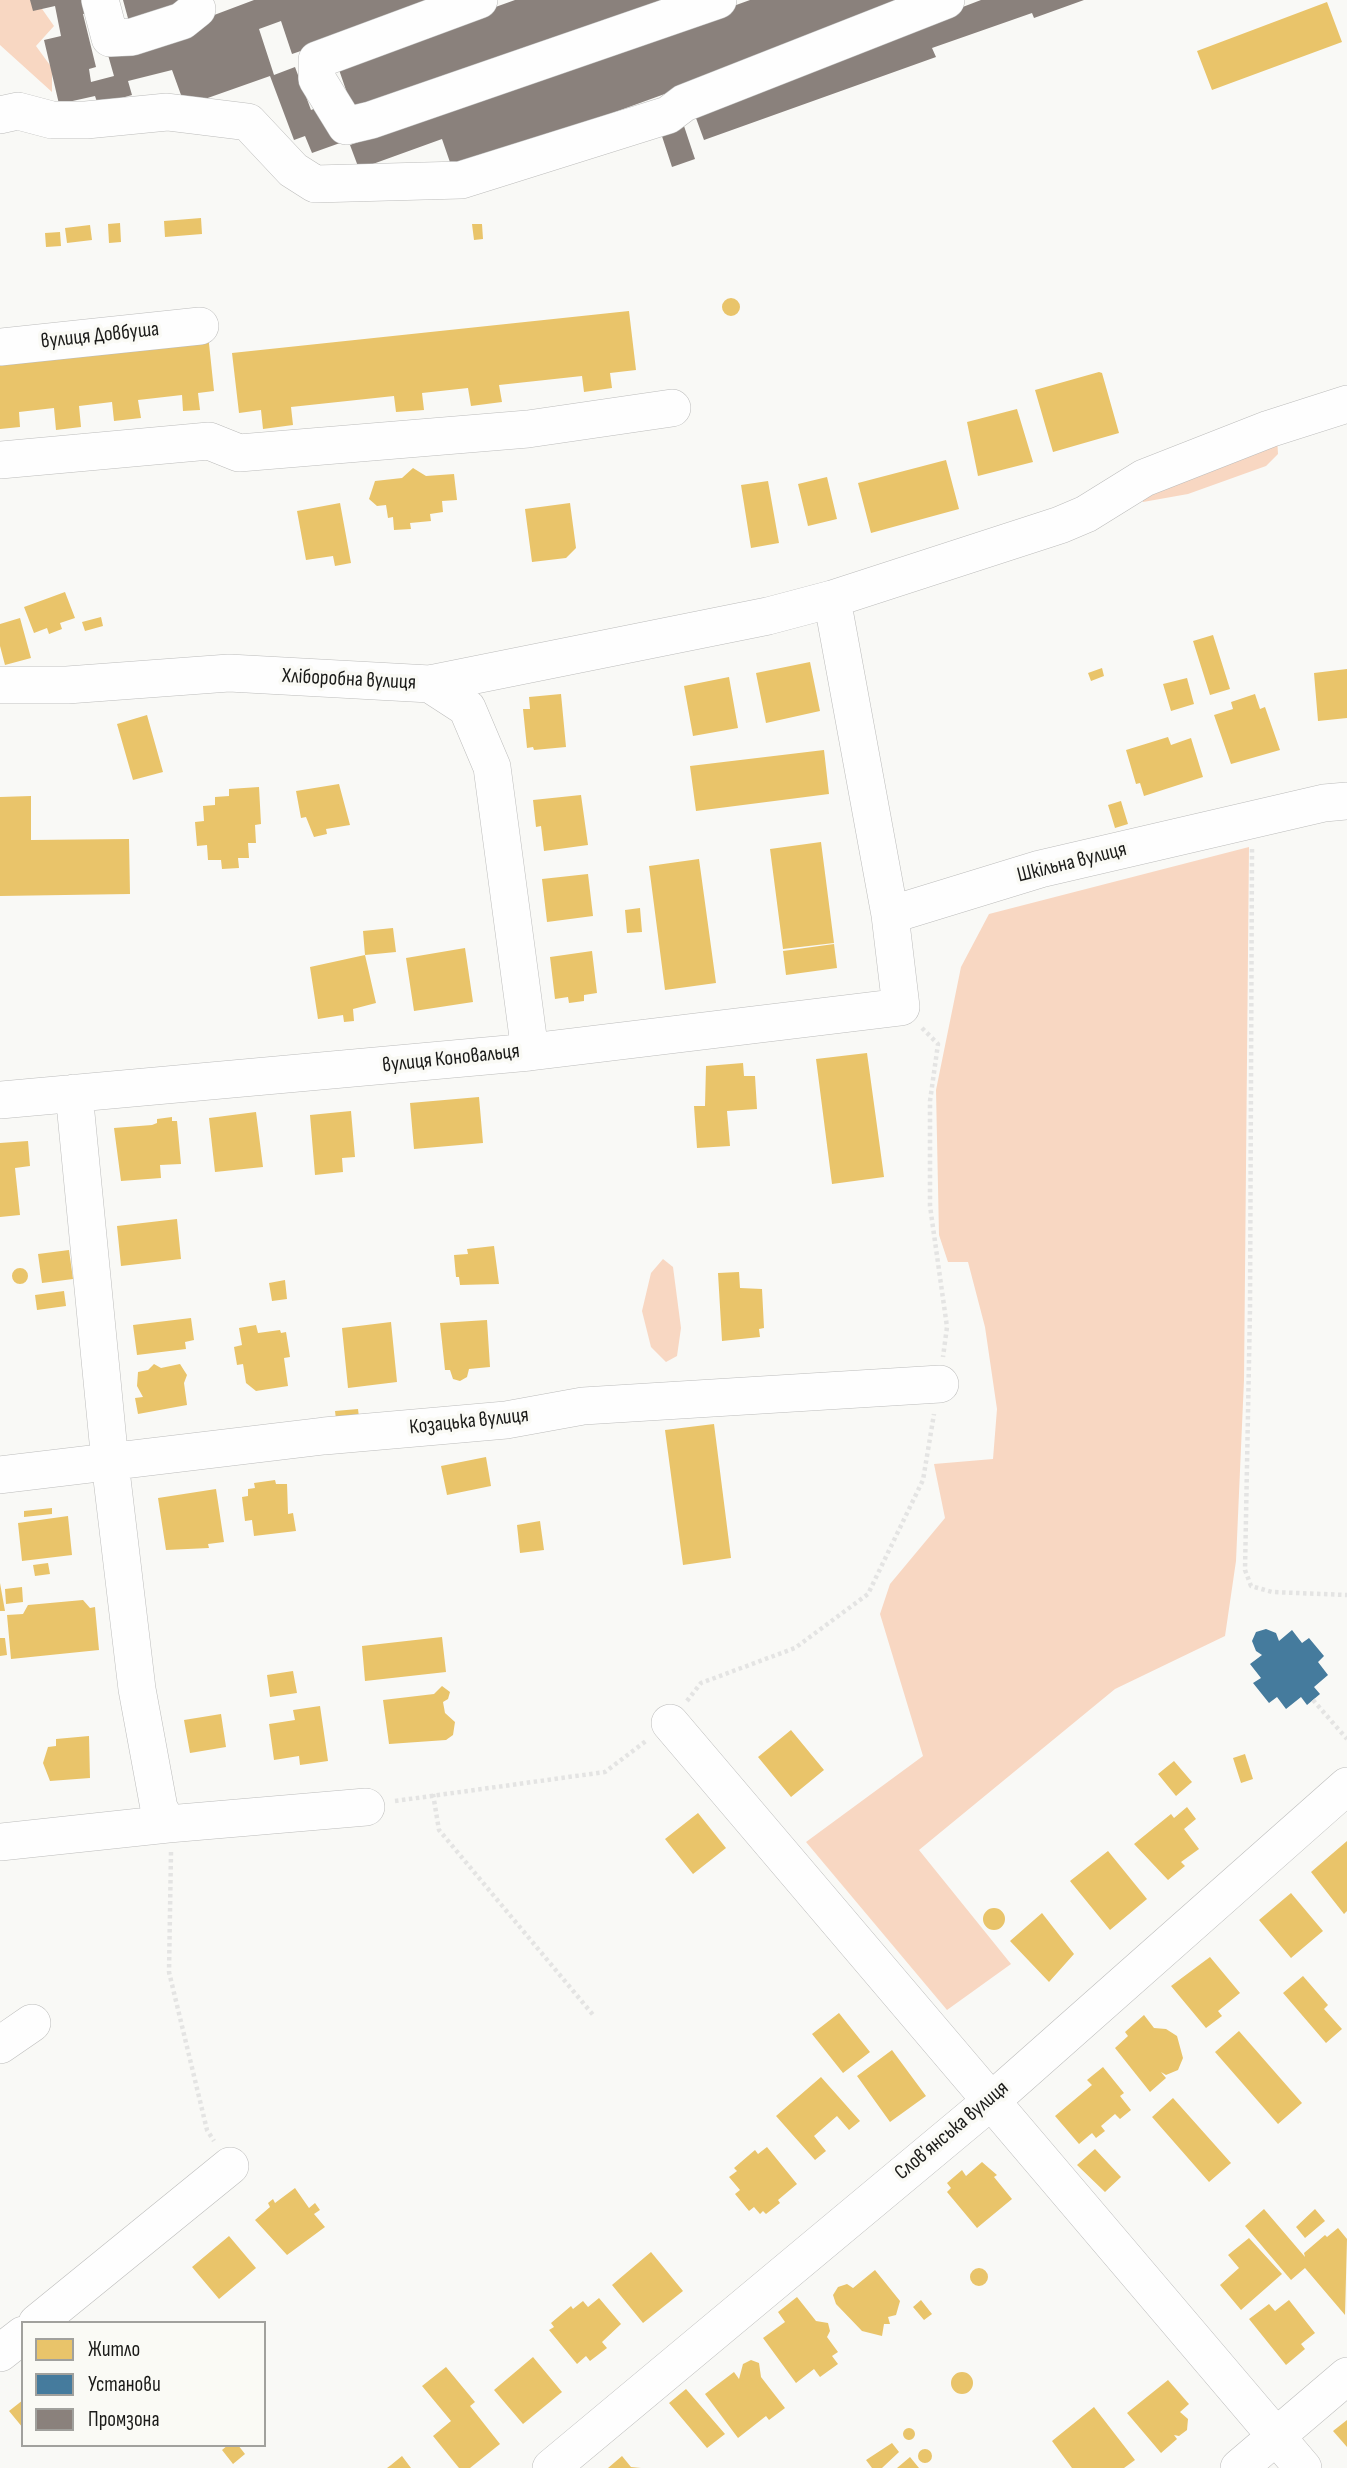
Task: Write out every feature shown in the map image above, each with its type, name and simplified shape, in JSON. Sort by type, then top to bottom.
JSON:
[{"type":"street","points":[[100,0],[110,38],[132,37],[183,21],[203,3]]},
{"type":"street","points":[[479,0],[317,60],[317,79],[346,125],[371,120],[718,0]]},
{"type":"street","points":[[0,115],[19,111],[52,120],[86,120],[167,112],[248,122],[293,170],[315,184],[461,180],[668,116],[684,103],[946,0]]},
{"type":"street","name":"вулиця Довбуша","points":[[0,347],[201,326]]},
{"type":"street","points":[[430,684],[768,615],[832,599],[1060,525],[1086,514],[1144,478],[1269,429],[1347,404]]},
{"type":"street","points":[[0,460],[209,441],[239,453],[528,429],[672,408]]},
{"type":"street","points":[[832,599],[890,915],[901,1007]]},
{"type":"street","name":"Хліборобна вулиця","points":[[0,685],[67,685],[229,673],[430,684],[467,708],[492,767],[530,1052]]},
{"type":"street","name":"Шкільна вулиця","points":[[890,915],[1040,869],[1324,803],[1347,801]]},
{"type":"street","name":"вулиця Коновальця","points":[[0,1100],[530,1052],[901,1007]]},
{"type":"street","points":[[74,1093],[110,1462],[137,1689],[159,1808],[168,1824]]},
{"type":"street","name":"Козацька вулиця","points":[[0,1475],[324,1436],[506,1420],[583,1406],[940,1384]]},
{"type":"street","points":[[670,1723],[1303,2468]]},
{"type":"street","name":"Словʼянська вулиця","points":[[551,2468],[990,2102],[1347,1786]]},
{"type":"street","points":[[0,1842],[366,1807]]},
{"type":"street","points":[[0,2045],[32,2023]]},
{"type":"street","points":[[39,2321],[230,2166]]},
{"type":"street","points":[[0,2353],[21,2336]]},
{"type":"street","points":[[1239,2468],[1347,2376]]},
{"type":"path","points":[[1254,820],[1251,878],[1250,1309],[1245,1570],[1251,1586],[1272,1592],[1347,1595]]},
{"type":"path","points":[[366,1807],[433,1794],[498,1785],[537,1784],[605,1772],[670,1723],[701,1683],[795,1648],[868,1594],[923,1480],[947,1327],[930,1206],[930,1101],[938,1044],[901,1007]]},
{"type":"path","points":[[1313,1700],[1347,1738]]},
{"type":"path","points":[[433,1794],[439,1830],[594,2016]]},
{"type":"path","points":[[168,1824],[171,1853],[168,1892],[169,1972],[207,2130],[230,2166]]},
{"type":"shaded area","points":[[0,0],[43,0],[40,6],[54,26],[36,46],[52,68],[52,92],[0,45]]},
{"type":"shaded area","points":[[1277,437],[1278,454],[1266,466],[1188,494],[1143,502],[1140,495]]},
{"type":"shaded area","points":[[1249,847],[1244,1380],[1236,1561],[1225,1636],[1115,1689],[919,1850],[1011,1964],[947,2010],[806,1842],[923,1756],[880,1614],[890,1584],[945,1518],[934,1464],[993,1459],[997,1409],[985,1327],[968,1262],[948,1262],[939,1235],[936,1090],[961,967],[989,914]]},
{"type":"shaded area","points":[[663,1259],[673,1267],[681,1328],[677,1356],[666,1362],[651,1347],[642,1311],[651,1273]]},
{"type":"building: Житло","points":[[1327,2],[1342,42],[1212,90],[1197,51]]},
{"type":"building: Житло","points":[[201,218],[202,234],[165,237],[164,221]]},
{"type":"building: Житло","points":[[120,223],[121,242],[109,243],[108,224]]},
{"type":"building: Житло","points":[[472,224],[482,224],[483,239],[474,240]]},
{"type":"building: Житло","points":[[90,225],[92,240],[67,243],[65,228]]},
{"type":"building: Житло","points":[[60,232],[61,246],[46,247],[45,233]]},
{"type":"building: Житло","points":[[731,298],[737,301],[740,307],[737,313],[731,316],[725,313],[722,307],[725,301]]},
{"type":"building: Житло","points":[[629,311],[636,370],[610,373],[612,388],[584,392],[582,376],[499,385],[502,402],[471,406],[468,388],[422,393],[424,410],[396,412],[394,396],[291,407],[293,425],[263,429],[261,410],[239,413],[232,353]]},
{"type":"building: Житло","points":[[208,334],[214,391],[198,393],[200,410],[183,411],[182,395],[138,400],[141,418],[114,421],[112,402],[79,406],[81,427],[56,430],[54,408],[19,412],[20,427],[0,429],[0,357]]},
{"type":"building: Житло","points":[[1102,373],[1119,433],[1053,452],[1035,390]]},
{"type":"building: Житло","points":[[1017,409],[1033,462],[978,476],[967,422]]},
{"type":"building: Житло","points":[[946,460],[959,509],[871,533],[858,483]]},
{"type":"building: Житло","points":[[413,468],[426,476],[454,474],[457,500],[442,501],[443,512],[430,514],[431,521],[410,523],[411,529],[394,530],[393,517],[388,518],[386,505],[377,506],[369,499],[375,481],[402,478]]},
{"type":"building: Житло","points":[[827,477],[837,519],[808,526],[798,484]]},
{"type":"building: Житло","points":[[768,481],[779,543],[751,548],[741,485]]},
{"type":"building: Житло","points":[[340,503],[351,563],[335,566],[333,556],[306,560],[297,511]]},
{"type":"building: Житло","points":[[570,503],[576,548],[566,558],[532,562],[525,509]]},
{"type":"building: Житло","points":[[65,592],[75,618],[60,623],[62,629],[49,634],[47,628],[34,633],[24,607]]},
{"type":"building: Житло","points":[[101,617],[103,626],[85,631],[82,622]]},
{"type":"building: Житло","points":[[20,618],[31,658],[5,665],[0,646],[0,624]]},
{"type":"building: Житло","points":[[1213,635],[1230,689],[1210,695],[1193,641]]},
{"type":"building: Житло","points":[[810,662],[820,711],[766,723],[756,673]]},
{"type":"building: Житло","points":[[1102,668],[1104,676],[1091,681],[1088,673]]},
{"type":"building: Житло","points":[[1347,669],[1347,718],[1318,721],[1314,673]]},
{"type":"building: Житло","points":[[729,677],[738,728],[693,736],[684,686]]},
{"type":"building: Житло","points":[[1187,678],[1194,704],[1171,711],[1163,684]]},
{"type":"building: Житло","points":[[561,694],[566,747],[534,750],[533,747],[527,748],[523,709],[530,709],[529,697]]},
{"type":"building: Житло","points":[[1255,694],[1260,709],[1265,707],[1280,750],[1231,764],[1214,715],[1233,709],[1231,702]]},
{"type":"building: Житло","points":[[147,715],[163,772],[133,780],[117,724]]},
{"type":"building: Житло","points":[[1168,737],[1171,745],[1191,738],[1203,777],[1144,796],[1140,783],[1136,784],[1126,750]]},
{"type":"building: Житло","points":[[824,750],[829,794],[696,811],[690,766]]},
{"type":"building: Житло","points":[[339,784],[350,825],[326,829],[327,834],[314,837],[306,817],[301,818],[296,791]]},
{"type":"building: Житло","points":[[259,787],[261,824],[255,825],[256,843],[248,843],[249,858],[238,858],[239,868],[222,869],[221,860],[208,860],[207,845],[197,846],[195,822],[204,821],[203,806],[215,805],[215,797],[229,796],[229,789]]},
{"type":"building: Житло","points":[[581,795],[588,845],[544,851],[541,826],[536,827],[533,800]]},
{"type":"building: Житло","points":[[31,796],[31,840],[129,839],[130,894],[0,896],[0,797]]},
{"type":"building: Житло","points":[[1121,801],[1128,824],[1115,828],[1108,805]]},
{"type":"building: Житло","points":[[821,842],[834,943],[783,949],[770,849]]},
{"type":"building: Житло","points":[[699,859],[716,983],[665,990],[649,866]]},
{"type":"building: Житло","points":[[588,874],[593,916],[547,922],[542,879]]},
{"type":"building: Житло","points":[[640,908],[642,932],[627,933],[625,910]]},
{"type":"building: Житло","points":[[393,928],[396,952],[365,955],[363,931]]},
{"type":"building: Житло","points":[[834,944],[837,968],[786,975],[783,951]]},
{"type":"building: Житло","points":[[465,948],[473,1002],[414,1011],[406,958]]},
{"type":"building: Житло","points":[[592,951],[597,993],[584,995],[584,1001],[569,1003],[568,997],[555,999],[550,957]]},
{"type":"building: Житло","points":[[365,955],[376,1003],[353,1009],[354,1021],[344,1022],[343,1015],[318,1019],[310,967]]},
{"type":"building: Житло","points":[[867,1053],[884,1177],[832,1184],[816,1059]]},
{"type":"building: Житло","points":[[743,1063],[744,1076],[755,1076],[757,1109],[727,1111],[730,1146],[697,1148],[694,1106],[705,1106],[706,1066]]},
{"type":"building: Житло","points":[[479,1097],[483,1143],[414,1149],[410,1103]]},
{"type":"building: Житло","points":[[351,1111],[355,1157],[342,1158],[343,1172],[315,1175],[310,1115]]},
{"type":"building: Житло","points":[[256,1112],[263,1167],[215,1172],[209,1118]]},
{"type":"building: Житло","points":[[172,1117],[172,1121],[177,1121],[181,1164],[160,1165],[161,1178],[121,1181],[114,1128],[152,1125],[157,1123],[157,1119]]},
{"type":"building: Житло","points":[[28,1141],[30,1166],[15,1168],[20,1215],[0,1217],[0,1143]]},
{"type":"building: Житло","points":[[177,1219],[181,1259],[121,1266],[117,1226]]},
{"type":"building: Житло","points":[[494,1246],[499,1284],[460,1285],[459,1277],[456,1277],[454,1255],[468,1254],[467,1249]]},
{"type":"building: Житло","points":[[69,1250],[73,1279],[42,1283],[38,1254]]},
{"type":"building: Житло","points":[[17,1268],[23,1268],[28,1276],[26,1282],[17,1284],[12,1279],[12,1273]]},
{"type":"building: Житло","points":[[739,1272],[740,1288],[762,1289],[764,1328],[759,1329],[760,1337],[722,1341],[718,1273]]},
{"type":"building: Житло","points":[[285,1280],[287,1299],[272,1301],[269,1283]]},
{"type":"building: Житло","points":[[64,1291],[66,1306],[37,1310],[35,1295]]},
{"type":"building: Житло","points":[[191,1318],[194,1340],[185,1342],[186,1349],[137,1355],[133,1325]]},
{"type":"building: Житло","points":[[487,1320],[490,1367],[469,1369],[467,1377],[460,1381],[453,1379],[450,1370],[445,1370],[440,1323]]},
{"type":"building: Житло","points":[[391,1322],[397,1382],[348,1388],[342,1328]]},
{"type":"building: Житло","points":[[256,1325],[258,1333],[280,1330],[281,1333],[286,1332],[290,1357],[284,1358],[288,1386],[256,1391],[246,1383],[243,1364],[237,1365],[234,1347],[242,1345],[239,1328]]},
{"type":"building: Житло","points":[[154,1364],[161,1368],[180,1364],[187,1375],[184,1383],[187,1405],[138,1414],[135,1398],[143,1397],[137,1386],[138,1372],[148,1370]]},
{"type":"building: Житло","points":[[358,1409],[360,1425],[337,1427],[335,1411]]},
{"type":"building: Житло","points":[[714,1424],[731,1558],[683,1565],[665,1430]]},
{"type":"building: Житло","points":[[486,1457],[491,1486],[447,1495],[441,1466]]},
{"type":"building: Житло","points":[[275,1480],[276,1484],[287,1484],[288,1514],[293,1513],[296,1531],[254,1536],[252,1520],[245,1521],[242,1497],[248,1496],[248,1489],[255,1488],[254,1483]]},
{"type":"building: Житло","points":[[216,1489],[224,1542],[208,1544],[209,1548],[166,1550],[158,1498]]},
{"type":"building: Житло","points":[[52,1508],[52,1514],[24,1517],[24,1511]]},
{"type":"building: Житло","points":[[68,1516],[72,1555],[22,1561],[18,1523]]},
{"type":"building: Житло","points":[[540,1521],[544,1550],[520,1553],[517,1525]]},
{"type":"building: Житло","points":[[48,1563],[50,1574],[35,1576],[33,1565]]},
{"type":"building: Житло","points":[[0,1583],[5,1611],[0,1611]]},
{"type":"building: Житло","points":[[22,1587],[23,1602],[6,1604],[5,1589]]},
{"type":"building: Житло","points":[[83,1600],[90,1608],[95,1607],[99,1650],[11,1659],[7,1615],[23,1614],[28,1605]]},
{"type":"building: Житло","points":[[442,1637],[446,1672],[365,1681],[362,1646]]},
{"type":"building: Житло","points":[[0,1638],[5,1638],[7,1655],[0,1656]]},
{"type":"building: Житло","points":[[293,1671],[297,1693],[270,1697],[267,1675]]},
{"type":"building: Житло","points":[[442,1686],[450,1692],[448,1699],[443,1702],[445,1713],[455,1722],[453,1735],[446,1740],[389,1744],[383,1700],[434,1694]]},
{"type":"building: Житло","points":[[320,1706],[328,1761],[300,1765],[299,1756],[274,1760],[269,1724],[295,1720],[293,1710]]},
{"type":"building: Житло","points":[[221,1714],[226,1747],[190,1753],[184,1720]]},
{"type":"building: Житло","points":[[791,1730],[824,1770],[791,1797],[758,1757]]},
{"type":"building: Житло","points":[[89,1736],[90,1778],[50,1781],[43,1763],[48,1747],[56,1746],[56,1739]]},
{"type":"building: Житло","points":[[1245,1754],[1253,1779],[1241,1783],[1233,1758]]},
{"type":"building: Житло","points":[[1174,1761],[1192,1782],[1176,1796],[1158,1774]]},
{"type":"building: Житло","points":[[1187,1807],[1196,1819],[1184,1829],[1199,1849],[1181,1862],[1185,1866],[1168,1880],[1134,1844],[1171,1814],[1174,1818]]},
{"type":"building: Житло","points":[[698,1813],[726,1848],[693,1874],[665,1839]]},
{"type":"building: Житло","points":[[1347,1841],[1347,1911],[1344,1914],[1311,1872]]},
{"type":"building: Житло","points":[[1108,1851],[1147,1899],[1110,1930],[1070,1881]]},
{"type":"building: Житло","points":[[1291,1893],[1323,1931],[1291,1958],[1259,1920]]},
{"type":"building: Житло","points":[[994,1908],[1002,1911],[1005,1919],[1002,1927],[994,1930],[986,1927],[983,1919],[986,1911]]},
{"type":"building: Житло","points":[[1042,1913],[1074,1954],[1049,1982],[1010,1941]]},
{"type":"building: Житло","points":[[1210,1957],[1240,1993],[1218,2011],[1222,2016],[1206,2028],[1171,1986]]},
{"type":"building: Житло","points":[[1303,1976],[1328,2005],[1324,2009],[1342,2029],[1326,2043],[1283,1993]]},
{"type":"building: Житло","points":[[839,2013],[870,2052],[843,2073],[812,2034]]},
{"type":"building: Житло","points":[[1144,2015],[1154,2028],[1166,2029],[1177,2036],[1183,2058],[1178,2070],[1166,2075],[1161,2072],[1166,2078],[1150,2092],[1115,2048],[1128,2036],[1125,2032]]},
{"type":"building: Житло","points":[[1239,2031],[1302,2103],[1278,2124],[1215,2052]]},
{"type":"building: Житло","points":[[892,2050],[926,2096],[890,2122],[857,2076]]},
{"type":"building: Житло","points":[[1103,2067],[1124,2093],[1120,2096],[1131,2110],[1120,2119],[1115,2114],[1101,2126],[1105,2131],[1096,2138],[1092,2133],[1079,2144],[1055,2116],[1092,2085],[1087,2080]]},
{"type":"building: Житло","points":[[821,2077],[860,2121],[849,2130],[837,2116],[814,2136],[826,2151],[815,2160],[776,2116]]},
{"type":"building: Житло","points":[[1173,2098],[1231,2163],[1209,2182],[1152,2117]]},
{"type":"building: Житло","points":[[767,2147],[797,2184],[778,2200],[780,2203],[766,2214],[763,2211],[760,2214],[754,2207],[749,2211],[735,2194],[740,2190],[729,2177],[737,2171],[734,2168],[755,2150],[758,2154]]},
{"type":"building: Житло","points":[[1095,2149],[1121,2177],[1105,2192],[1077,2165]]},
{"type":"building: Житло","points":[[982,2162],[997,2175],[994,2177],[1012,2199],[977,2228],[947,2192],[951,2188],[947,2183],[962,2170],[966,2176]]},
{"type":"building: Житло","points":[[295,2188],[309,2208],[315,2203],[320,2210],[314,2214],[325,2227],[287,2255],[255,2220],[270,2207],[268,2203],[273,2199],[275,2203]]},
{"type":"building: Житло","points":[[1264,2209],[1305,2257],[1304,2253],[1338,2228],[1347,2239],[1345,2315],[1305,2268],[1291,2280],[1245,2226]]},
{"type":"building: Житло","points":[[1315,2209],[1325,2221],[1305,2238],[1296,2227]]},
{"type":"building: Житло","points":[[229,2236],[256,2268],[219,2299],[192,2267]]},
{"type":"building: Житло","points":[[1249,2238],[1282,2274],[1241,2310],[1220,2285],[1239,2268],[1228,2255]]},
{"type":"building: Житло","points":[[651,2252],[683,2291],[643,2323],[612,2285]]},
{"type":"building: Житло","points":[[975,2268],[983,2268],[988,2277],[986,2284],[975,2286],[970,2281],[970,2273]]},
{"type":"building: Житло","points":[[875,2270],[900,2301],[896,2315],[888,2317],[890,2324],[884,2324],[882,2336],[862,2331],[836,2304],[833,2295],[838,2287],[847,2284],[853,2288]]},
{"type":"building: Житло","points":[[797,2297],[816,2321],[828,2323],[830,2331],[827,2337],[838,2352],[832,2356],[838,2364],[820,2377],[814,2369],[796,2383],[763,2338],[785,2322],[778,2312]]},
{"type":"building: Житло","points":[[599,2298],[621,2324],[602,2342],[607,2348],[590,2361],[586,2356],[577,2364],[549,2330],[554,2327],[551,2323],[571,2306],[573,2309],[583,2301],[588,2307]]},
{"type":"building: Житло","points":[[921,2300],[932,2314],[924,2320],[913,2307]]},
{"type":"building: Житло","points":[[1289,2300],[1315,2333],[1301,2344],[1305,2349],[1286,2365],[1249,2319],[1269,2304],[1275,2311]]},
{"type":"building: Житло","points":[[533,2357],[562,2392],[523,2424],[494,2390]]},
{"type":"building: Житло","points":[[751,2360],[759,2363],[761,2377],[785,2408],[769,2420],[766,2416],[738,2438],[705,2394],[734,2372],[739,2379],[743,2364]]},
{"type":"building: Житло","points":[[446,2367],[475,2402],[470,2406],[500,2444],[470,2468],[459,2468],[433,2436],[451,2421],[422,2386]]},
{"type":"building: Житло","points":[[962,2372],[970,2375],[973,2383],[970,2391],[962,2394],[954,2391],[951,2383],[954,2375]]},
{"type":"building: Житло","points":[[1168,2380],[1189,2404],[1180,2412],[1188,2419],[1187,2430],[1179,2436],[1174,2435],[1177,2439],[1161,2453],[1127,2413]]},
{"type":"building: Житло","points":[[686,2389],[725,2434],[707,2448],[669,2403]]},
{"type":"building: Житло","points":[[21,2402],[21,2426],[9,2411]]},
{"type":"building: Житло","points":[[1094,2407],[1135,2460],[1124,2468],[1072,2468],[1052,2441]]},
{"type":"building: Житло","points":[[1347,2420],[1347,2447],[1333,2431]]},
{"type":"building: Житло","points":[[909,2428],[915,2434],[909,2440],[903,2434]]},
{"type":"building: Житло","points":[[892,2443],[899,2452],[882,2468],[872,2468],[866,2460]]},
{"type":"building: Житло","points":[[226,2447],[240,2447],[245,2454],[233,2464],[222,2450]]},
{"type":"building: Житло","points":[[922,2449],[928,2449],[932,2456],[928,2463],[922,2463],[918,2459],[918,2453]]},
{"type":"building: Житло","points":[[402,2456],[411,2468],[387,2468],[391,2465]]},
{"type":"building: Житло","points":[[622,2456],[631,2467],[641,2468],[608,2468]]},
{"type":"building: Житло","points":[[910,2457],[919,2468],[897,2468]]},
{"type":"building: Установи","points":[[1266,1629],[1276,1633],[1279,1641],[1292,1630],[1302,1643],[1309,1638],[1324,1656],[1318,1662],[1328,1675],[1314,1687],[1320,1694],[1307,1705],[1301,1697],[1286,1709],[1277,1697],[1269,1703],[1253,1683],[1261,1678],[1250,1664],[1262,1655],[1256,1651],[1252,1641],[1256,1632]]},
{"type":"building: Промзона","points":[[30,0],[86,0],[89,13],[83,14],[96,67],[89,69],[91,82],[114,76],[108,55],[254,0],[449,0],[292,54],[281,21],[259,29],[274,75],[295,67],[311,110],[319,107],[340,143],[312,153],[305,136],[294,140],[270,76],[185,106],[172,70],[128,81],[132,95],[98,105],[95,96],[59,104],[44,40],[61,36],[55,6],[33,11]]},
{"type":"building: Промзона","points":[[123,0],[180,0],[182,8],[129,22]]},
{"type":"building: Промзона","points":[[515,0],[675,0],[355,116],[337,64]]},
{"type":"building: Промзона","points":[[750,0],[923,0],[453,171],[442,139],[359,169],[350,145]]},
{"type":"building: Промзона","points":[[981,0],[1084,0],[1034,18],[1032,13],[932,48],[936,57],[704,140],[693,110]]},
{"type":"building: Промзона","points":[[681,117],[695,159],[672,167],[658,124]]}]
